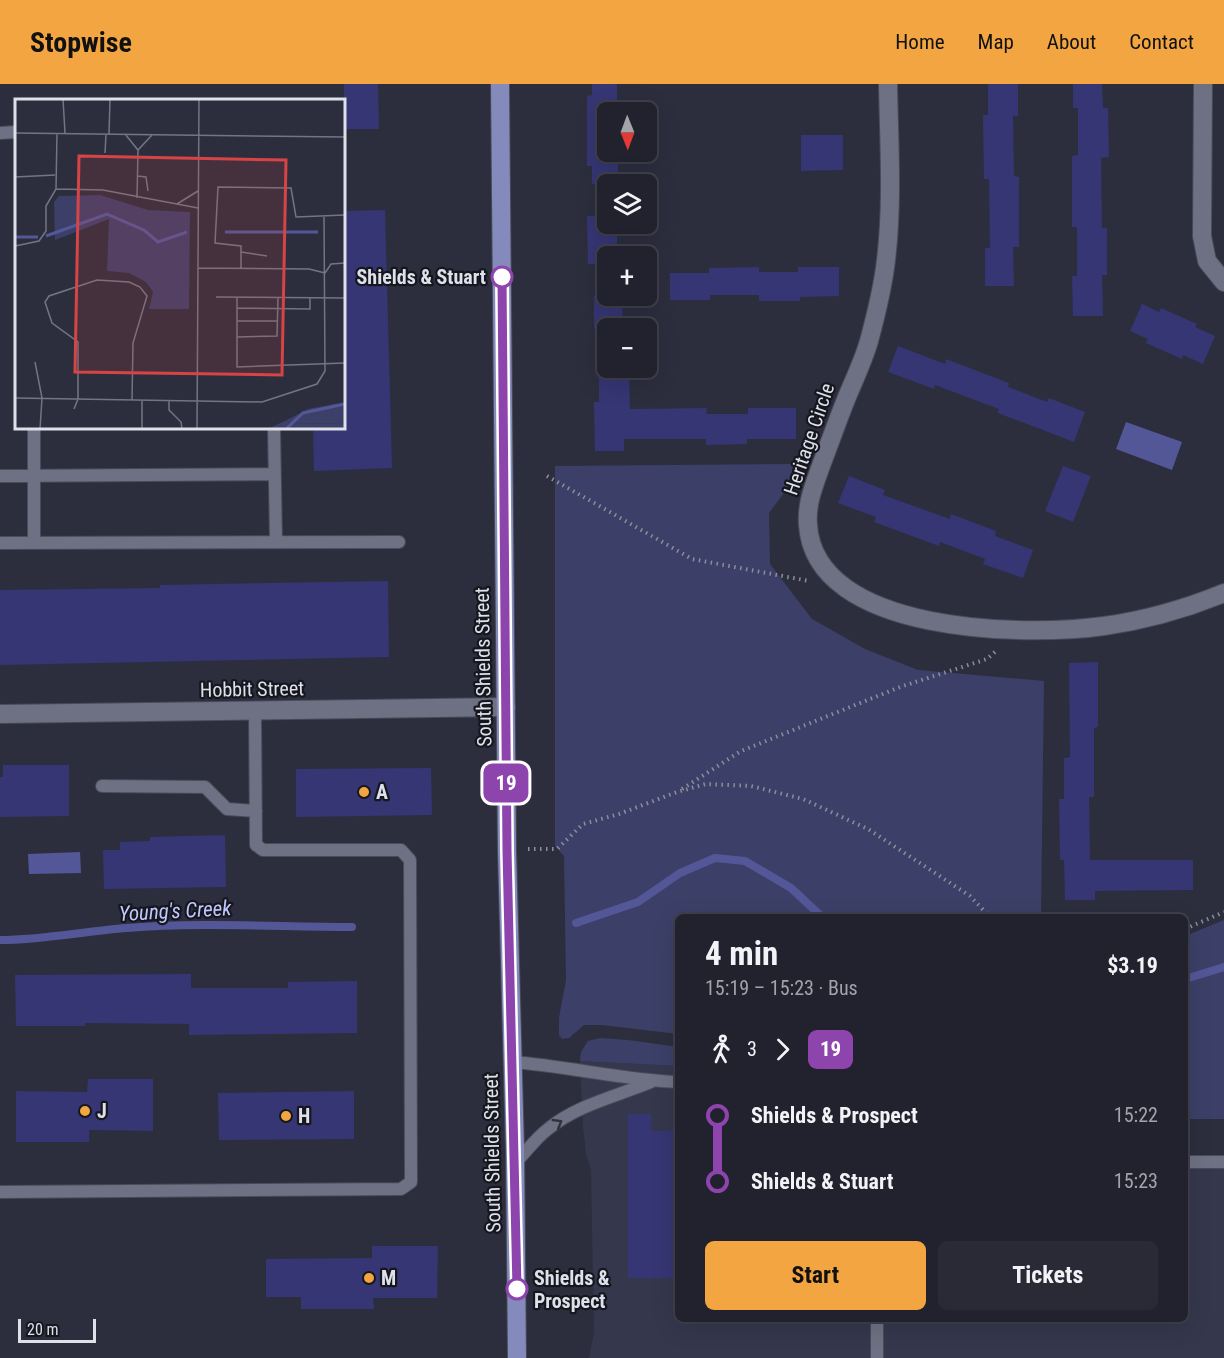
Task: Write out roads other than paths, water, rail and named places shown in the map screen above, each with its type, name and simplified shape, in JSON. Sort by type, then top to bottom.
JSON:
[{"type":"main road","name":"South Shields Street","points":[[500,84],[507,850],[515,1163],[517,1358]]},
{"type":"street","name":"Heritage Circle","points":[[888,84],[889,225],[886,261],[868,344],[839,415],[810,497],[807,522],[809,540],[818,560],[828,575],[851,593],[882,607],[918,618],[1006,631],[1103,626],[1185,609],[1224,593]]},
{"type":"street","points":[[1203,84],[1202,236],[1207,261],[1224,282]]},
{"type":"street","name":"Hobbit Street","points":[[0,714],[506,707]]},
{"type":"lane","points":[[0,133],[15,132]]},
{"type":"lane","points":[[34,429],[34,543]]},
{"type":"lane","points":[[274,429],[276,542]]},
{"type":"lane","points":[[0,476],[274,474]]},
{"type":"lane","points":[[0,543],[399,542]]},
{"type":"lane","points":[[0,1192],[401,1189],[411,1182],[410,860],[400,850],[263,850],[256,845],[255,712]]},
{"type":"lane","points":[[102,786],[205,787],[227,809],[256,811]]},
{"type":"lane","points":[[512,1062],[552,1065],[652,1081],[675,1082]]},
{"type":"lane","points":[[515,1163],[548,1129],[565,1118],[591,1104],[620,1095],[652,1081]]},
{"type":"lane","points":[[1188,1162],[1224,1162]]},
{"type":"lane","points":[[877,1322],[877,1358]]},
{"type":"waterway","name":"Young's Creek","points":[[576,923],[638,902],[680,873],[715,858],[745,861],[791,888],[819,914]]},
{"type":"waterway","name":"Young's Creek","points":[[0,940],[32,939],[155,926],[352,927]]},
{"type":"waterway","name":"Young's Creek","points":[[1188,978],[1224,967]]},
{"type":"place","name":"Shields & Stuart","points":[[502,277]]},
{"type":"place","name":"A","points":[[364,792]]},
{"type":"place","name":"J","points":[[85,1111]]},
{"type":"place","name":"H","points":[[286,1116]]},
{"type":"place","name":"M","points":[[369,1278]]},
{"type":"place","name":"Shields & Prospect","points":[[517,1289]]}]
